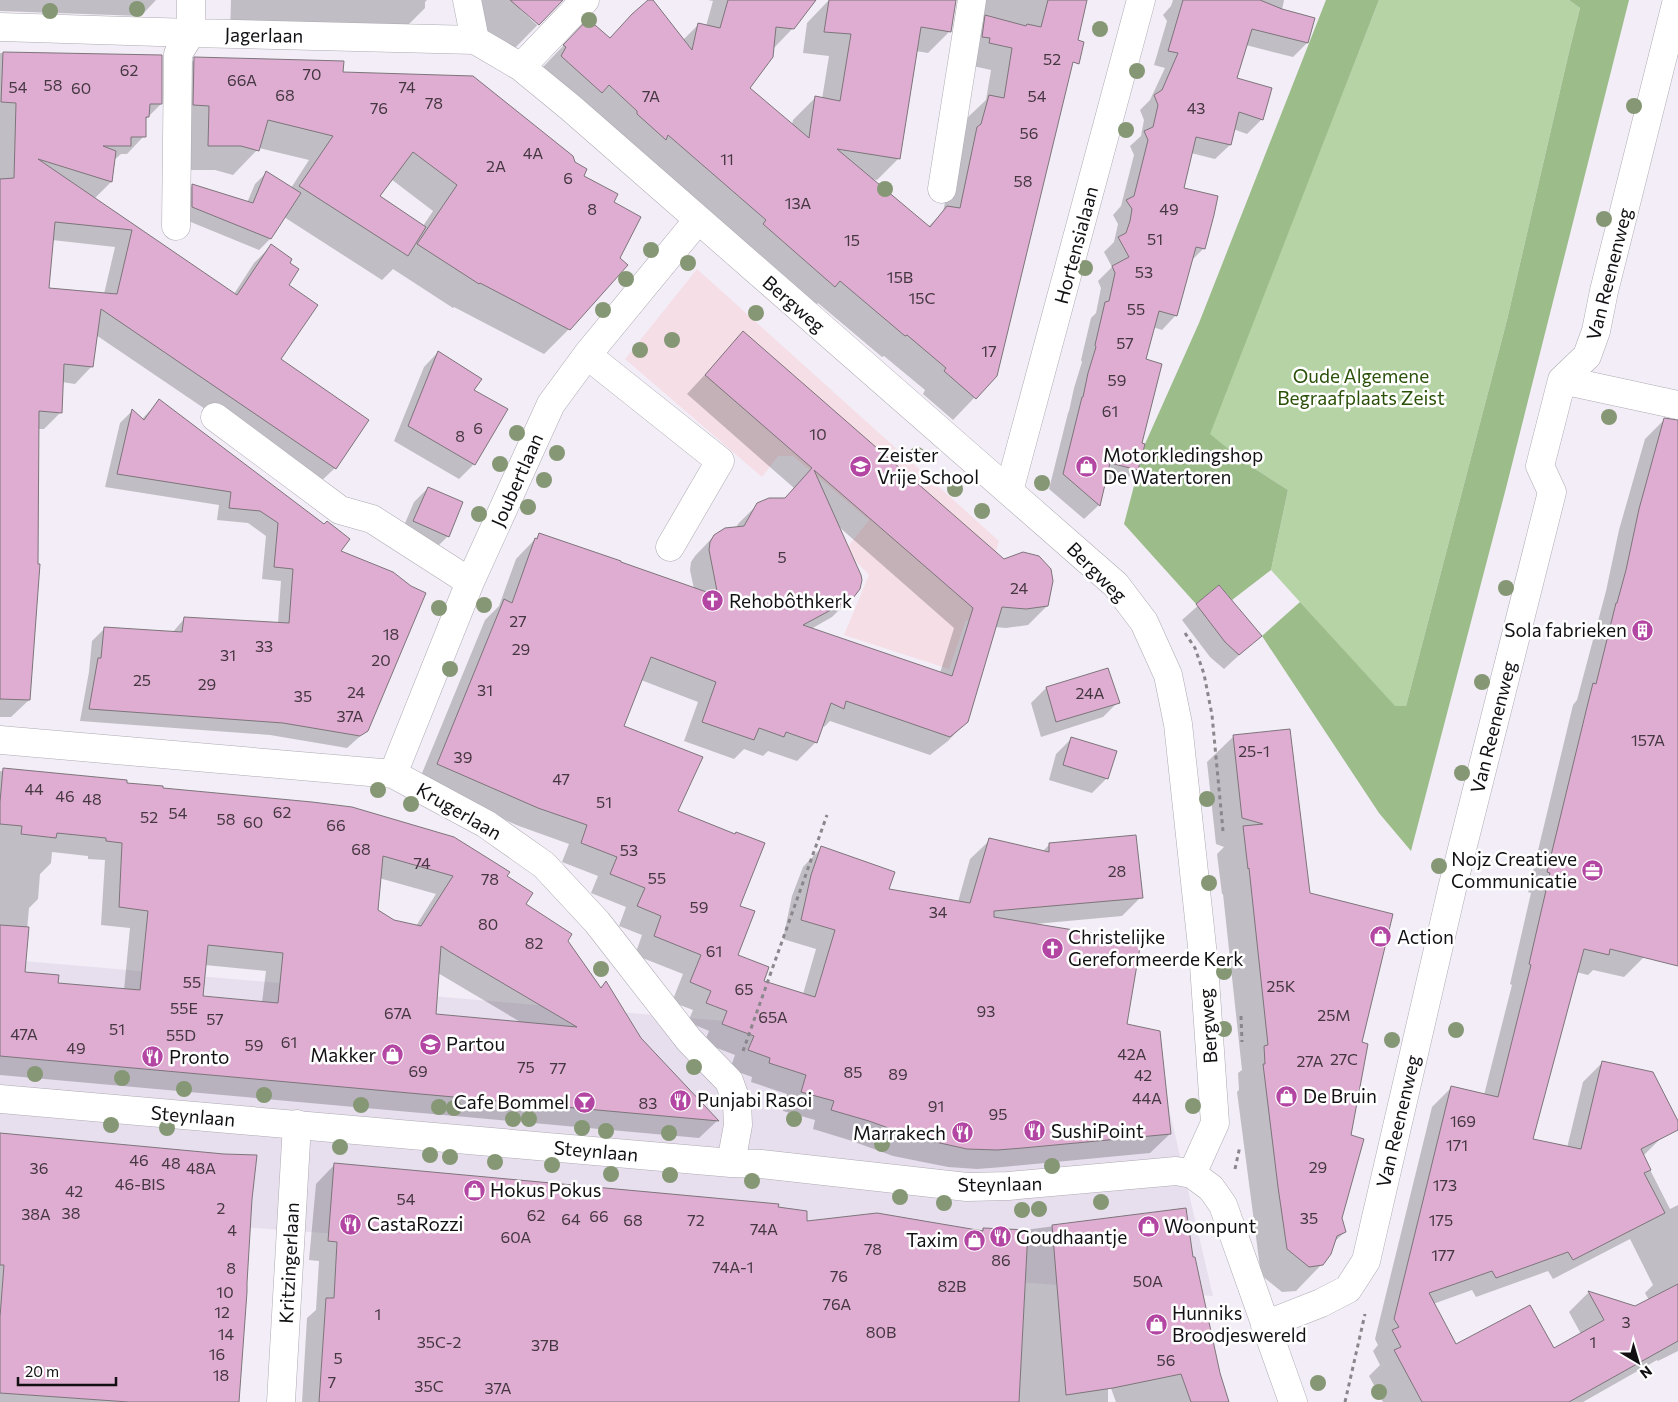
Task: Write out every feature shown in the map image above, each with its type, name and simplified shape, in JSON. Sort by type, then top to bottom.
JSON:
[{"type":"street","points":[[176,226],[178,54],[191,33],[191,0]]},
{"type":"street","points":[[467,0],[475,40]]},
{"type":"street","points":[[521,67],[585,0]]},
{"type":"street","points":[[942,189],[972,0]]},
{"type":"street","name":"Hortensialaan","points":[[1010,491],[1136,26],[1141,0]]},
{"type":"street","name":"Van Reenenweg","points":[[1265,1325],[1321,1303],[1348,1289],[1366,1262],[1452,890],[1552,492],[1540,466],[1562,380],[1587,356],[1596,331],[1604,291],[1677,0]]},
{"type":"street","name":"Jagerlaan","points":[[0,27],[475,40],[521,67]]},
{"type":"street","name":"Bergweg","points":[[521,67],[1116,585],[1144,622],[1168,676],[1178,724],[1203,955],[1215,1123],[1192,1174]]},
{"type":"street","name":"Joubertlaan","points":[[393,774],[470,582],[551,404],[587,355],[698,220]]},
{"type":"street","points":[[587,355],[720,461],[670,547]]},
{"type":"street","points":[[1562,380],[1678,405]]},
{"type":"street","points":[[215,417],[340,510],[372,519],[470,582]]},
{"type":"street","name":"Krugerlaan","points":[[0,740],[393,774],[486,824],[544,865],[597,922],[689,1040],[728,1080],[737,1103],[738,1126],[731,1163]]},
{"type":"street","name":"Steynlaan","points":[[0,1099],[731,1163],[761,1164],[967,1187],[1008,1186],[1176,1171],[1192,1174]]},
{"type":"street","name":"Kritzingerlaan","points":[[281,1402],[297,1124]]},
{"type":"street","points":[[1192,1174],[1211,1188],[1223,1205],[1293,1402]]},
{"type":"path","points":[[728,1080],[740,1057],[826,815]]},
{"type":"path","points":[[1345,1402],[1367,1307]]},
{"type":"shaded area","name":"Zeister Vrije School","points":[[697,269],[999,541],[975,623],[966,620],[949,669],[844,635],[869,575],[845,550],[869,520],[793,456],[778,456],[762,477],[625,359]]},
{"type":"shaded area","points":[[0,959],[1157,1058],[1213,1296],[0,1210]]},
{"type":"green space","points":[[1326,0],[1379,0],[1210,434],[1243,461],[1288,490],[1271,570],[1232,600],[1219,585],[1196,604],[1124,524],[1145,444],[1199,323]]},
{"type":"green space","name":"Oude Algemene Begraafplaats Zeist","points":[[1379,0],[1569,0],[1580,8],[1507,320],[1406,706],[1395,707],[1271,570],[1288,490],[1243,461],[1209,434]]},
{"type":"green space","points":[[1569,0],[1629,0],[1506,488],[1411,851],[1379,813],[1262,636],[1300,602],[1395,706],[1406,706],[1507,320],[1580,8]]},
{"type":"building","points":[[510,0],[563,0],[539,25]]},
{"type":"building","points":[[648,0],[653,0],[692,50],[698,23],[720,28],[728,0],[816,0],[794,29],[776,27],[773,57],[750,88],[809,138],[815,96],[840,101],[851,34],[824,32],[829,0],[956,0],[951,32],[921,27],[900,159],[837,149],[930,227],[947,206],[960,208],[977,127],[981,124],[989,95],[1004,98],[1012,48],[989,43],[990,38],[982,37],[985,15],[1026,26],[1027,24],[1041,27],[1048,0],[1087,0],[1078,40],[1084,42],[1079,64],[1073,62],[997,376],[976,399],[944,371],[946,368],[840,281],[835,287],[763,224],[766,220],[668,135],[666,140],[609,85],[602,93],[561,56],[566,47],[563,45],[588,19],[610,38]]},
{"type":"building","points":[[1183,0],[1260,0],[1282,9],[1315,18],[1308,43],[1252,29],[1237,78],[1272,88],[1263,120],[1239,112],[1231,145],[1196,137],[1184,188],[1218,196],[1214,215],[1205,249],[1196,247],[1177,316],[1159,311],[1146,359],[1162,364],[1142,443],[1145,444],[1138,470],[1110,463],[1100,506],[1063,474],[1096,347],[1105,302],[1109,301],[1115,273],[1112,266],[1129,257],[1118,237],[1126,233],[1130,221],[1132,209],[1126,200],[1134,196],[1148,140],[1144,131],[1153,127],[1158,105],[1154,95],[1162,90],[1178,53],[1168,51]]},
{"type":"building","points":[[3,52],[162,55],[162,104],[150,104],[149,117],[146,117],[146,137],[131,137],[131,146],[103,146],[116,151],[112,182],[38,159],[237,295],[271,244],[292,259],[290,263],[299,269],[289,285],[318,305],[281,359],[369,420],[336,469],[101,309],[93,367],[64,364],[62,413],[39,411],[38,564],[40,564],[30,700],[0,699],[0,179],[14,178],[16,103],[1,102]],"holes":[[[55,222],[132,230],[117,294],[49,288]]]},
{"type":"building","points":[[194,57],[344,61],[343,72],[473,76],[573,156],[575,162],[587,169],[584,176],[618,194],[614,202],[641,217],[620,258],[628,265],[570,330],[479,284],[417,244],[457,185],[413,152],[380,196],[426,227],[408,256],[299,186],[333,136],[268,120],[259,151],[241,146],[208,146],[209,106],[193,105]]},
{"type":"building","points":[[266,171],[301,193],[271,239],[192,207],[192,184],[253,203]]},
{"type":"building","points":[[743,331],[1004,559],[1023,552],[1039,556],[1051,569],[1053,581],[1048,606],[1026,609],[1002,607],[968,722],[950,737],[846,701],[844,709],[831,703],[817,743],[786,732],[784,737],[759,728],[754,740],[702,722],[716,682],[651,657],[624,726],[703,757],[678,811],[735,834],[736,832],[765,843],[740,906],[755,911],[738,955],[769,967],[764,981],[815,997],[835,930],[801,920],[811,875],[821,846],[895,872],[889,889],[970,903],[989,838],[1049,852],[1049,843],[1136,835],[1143,898],[994,911],[994,917],[1141,941],[1127,1024],[1160,1031],[1171,1134],[997,1150],[967,1149],[913,1137],[831,1110],[834,1101],[801,1092],[806,1075],[769,1063],[770,1058],[748,1050],[754,1036],[722,1024],[727,1011],[706,1003],[711,991],[690,982],[701,955],[654,936],[661,916],[637,906],[645,888],[610,874],[617,857],[581,843],[587,825],[538,808],[437,764],[504,599],[512,603],[535,538],[537,539],[539,533],[718,596],[709,550],[710,542],[714,535],[725,528],[744,526],[757,503],[769,498],[785,498],[812,468],[705,375]],"holes":[[[814,470],[973,608],[952,676],[803,625],[853,598],[860,589],[862,580]]]},
{"type":"building","points":[[438,351],[482,379],[474,390],[508,409],[475,465],[408,426]]},
{"type":"building","points":[[159,399],[324,524],[327,521],[350,539],[341,551],[393,572],[411,586],[426,593],[368,731],[360,736],[283,723],[89,709],[98,658],[101,658],[104,627],[182,632],[184,617],[289,623],[293,569],[274,567],[278,523],[260,511],[229,508],[231,492],[117,474],[132,409],[144,420]]},
{"type":"building","points":[[1664,418],[1678,420],[1678,966],[1610,949],[1609,955],[1584,949],[1533,1139],[1581,1149],[1602,1061],[1653,1072],[1678,1121],[1678,1130],[1641,1149],[1651,1170],[1644,1173],[1665,1213],[1573,1260],[1568,1252],[1496,1278],[1492,1271],[1429,1293],[1456,1344],[1530,1305],[1554,1348],[1604,1320],[1588,1291],[1635,1306],[1678,1284],[1678,1341],[1569,1402],[1422,1402],[1394,1350],[1401,1347],[1392,1330],[1399,1327],[1394,1319],[1451,1086],[1498,1097],[1531,965],[1529,964],[1550,873],[1547,872],[1587,707],[1593,683],[1596,684],[1626,570],[1639,509]]},
{"type":"building","points":[[428,487],[463,502],[449,537],[413,521]]},
{"type":"building","points":[[1219,585],[1262,636],[1239,655],[1225,642],[1196,604]]},
{"type":"building","points":[[1108,668],[1120,703],[1056,722],[1046,687]]},
{"type":"building","points":[[1290,729],[1310,893],[1393,914],[1362,1042],[1368,1044],[1351,1135],[1364,1139],[1342,1218],[1346,1232],[1337,1236],[1331,1254],[1323,1265],[1309,1267],[1287,1249],[1278,1187],[1263,1064],[1265,1064],[1264,1046],[1268,1045],[1243,826],[1263,824],[1242,818],[1233,735]]},
{"type":"building","points":[[1071,737],[1117,751],[1108,779],[1063,765]]},
{"type":"building","points":[[3,768],[127,780],[127,783],[163,786],[163,788],[352,807],[454,837],[510,872],[507,876],[533,893],[526,904],[572,934],[568,941],[601,988],[606,981],[641,1038],[719,1121],[0,1056],[0,925],[29,927],[25,972],[59,975],[58,983],[140,990],[148,911],[119,907],[122,843],[106,841],[106,838],[57,833],[56,838],[21,834],[22,826],[0,824]],"holes":[[[383,856],[453,876],[421,926],[394,920],[378,910]],[[208,945],[283,953],[278,1003],[203,996]],[[441,946],[577,1027],[436,1014]]]},
{"type":"building","points":[[0,1133],[224,1154],[257,1155],[252,1199],[239,1402],[129,1402],[0,1393],[0,1317],[4,1265],[0,1265]]},
{"type":"building","points":[[334,1163],[779,1204],[778,1207],[807,1211],[807,1221],[877,1213],[983,1231],[983,1228],[1028,1230],[1019,1402],[319,1402],[326,1298],[334,1298],[337,1242],[328,1241]]},
{"type":"building","points":[[1186,1208],[1193,1257],[1195,1257],[1220,1373],[1229,1402],[1191,1402],[1181,1374],[1113,1388],[1066,1395],[1052,1225]]},
{"type":"place","name":"Zeister Vrije School","points":[[861,466]]},
{"type":"place","name":"Motorkledingshop De Watertoren","points":[[1087,466]]},
{"type":"place","name":"Rehobôthkerk","points":[[713,601]]},
{"type":"place","name":"Sola fabrieken","points":[[1643,630]]},
{"type":"place","name":"Nojz Creatieve Communicatie","points":[[1593,870]]},
{"type":"place","name":"Action","points":[[1381,937]]},
{"type":"place","name":"Christelijke Gereformeerde Kerk","points":[[1052,948]]},
{"type":"place","name":"Partou","points":[[430,1044]]},
{"type":"place","name":"Makker","points":[[392,1055]]},
{"type":"place","name":"Pronto","points":[[153,1057]]},
{"type":"place","name":"De Bruin","points":[[1287,1096]]},
{"type":"place","name":"Punjabi Rasoi","points":[[681,1100]]},
{"type":"place","name":"Cafe Bommel","points":[[585,1102]]},
{"type":"place","name":"SushiPoint","points":[[1035,1131]]},
{"type":"place","name":"Marrakech","points":[[962,1133]]},
{"type":"place","name":"Hokus Pokus","points":[[474,1190]]},
{"type":"place","name":"CastaRozzi","points":[[351,1224]]},
{"type":"place","name":"Woonpunt","points":[[1148,1226]]},
{"type":"place","name":"Goudhaantje","points":[[1000,1237]]},
{"type":"place","name":"Taxim","points":[[974,1240]]},
{"type":"place","name":"Hunniks Broodjeswereld","points":[[1156,1324]]}]
